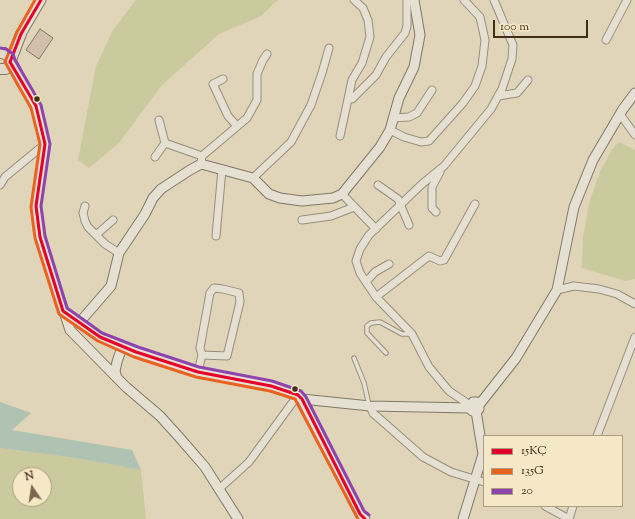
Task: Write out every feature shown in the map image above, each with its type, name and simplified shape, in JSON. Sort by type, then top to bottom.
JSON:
[{"type":"main road","points":[[0,53],[21,34]]},
{"type":"main road","points":[[0,70],[6,69],[21,34]]},
{"type":"main road","points":[[0,53],[7,55],[22,83]]},
{"type":"main road","points":[[0,70],[22,83]]},
{"type":"street","points":[[21,34],[41,0]]},
{"type":"street","points":[[340,136],[352,80],[362,63],[370,37],[368,20],[363,8],[354,0]]},
{"type":"street","points":[[348,99],[352,99],[376,75],[386,57],[404,33],[407,26],[408,0]]},
{"type":"street","points":[[165,143],[222,169],[252,178],[270,194],[280,198],[302,201],[333,198],[342,194],[380,148],[390,130],[399,98],[414,67],[420,34],[414,0]]},
{"type":"street","points":[[390,130],[410,139],[421,142],[429,141],[463,103],[474,86],[482,66],[485,40],[480,17],[464,0]]},
{"type":"street","points":[[436,212],[432,208],[432,187],[444,166],[491,109],[498,96],[512,59],[513,45],[494,0]]},
{"type":"street","points":[[606,40],[627,0]]},
{"type":"street","points":[[252,178],[291,142],[312,105],[328,48]]},
{"type":"street","points":[[79,322],[111,286],[119,253],[153,198],[161,189],[190,170],[202,160],[247,118],[257,100],[257,74],[267,54]]},
{"type":"street","points":[[223,79],[213,84],[228,116],[237,126]]},
{"type":"street","points":[[498,96],[517,93],[528,80]]},
{"type":"street","points":[[22,83],[36,106],[45,144],[36,206],[40,237],[70,330],[117,378],[160,416],[205,468],[238,519]]},
{"type":"street","points":[[393,118],[409,118],[417,113],[432,90]]},
{"type":"street","points":[[63,311],[100,337],[122,347],[198,372],[271,386],[300,397],[370,406],[474,407],[516,358],[557,290],[574,207],[593,160],[620,114],[635,93]]},
{"type":"street","points":[[620,114],[635,135]]},
{"type":"street","points":[[159,120],[165,143]]},
{"type":"street","points":[[155,157],[165,143]]},
{"type":"street","points":[[0,185],[5,177],[45,144]]},
{"type":"street","points":[[444,166],[422,184],[376,229],[360,249],[356,261],[360,273],[376,297],[412,334],[429,367],[449,391],[474,407],[483,449]]},
{"type":"street","points":[[216,236],[222,169]]},
{"type":"street","points":[[378,185],[398,200],[409,224]]},
{"type":"street","points":[[342,194],[376,229]]},
{"type":"street","points":[[376,297],[429,256],[440,261],[444,260],[475,204]]},
{"type":"street","points":[[86,206],[83,213],[84,221],[96,235],[119,253]]},
{"type":"street","points":[[302,220],[331,216],[354,207]]},
{"type":"street","points":[[96,235],[113,220]]},
{"type":"street","points":[[366,282],[376,272],[388,264]]},
{"type":"street","points":[[557,290],[574,286],[599,289],[617,294],[635,304]]},
{"type":"street","points":[[198,372],[202,355],[200,348],[210,293],[214,288],[223,288],[239,293],[240,302],[227,356],[202,355]]},
{"type":"street","points":[[597,435],[635,337]]},
{"type":"street","points":[[117,378],[116,366],[122,347]]},
{"type":"street","points":[[219,489],[249,462],[300,397]]},
{"type":"street","points":[[300,397],[360,514],[365,519]]},
{"type":"street","points":[[370,406],[373,413],[423,458],[451,472],[480,481]]},
{"type":"street","points":[[463,519],[480,481],[483,461]]},
{"type":"street","points":[[547,507],[569,519],[573,507]]},
{"type":"lane","points":[[386,353],[367,333],[367,326],[372,323],[380,322],[402,334],[412,334]]},
{"type":"lane","points":[[354,358],[364,384],[370,406]]},
{"type":"shaded area","points":[[136,0],[278,0],[261,16],[219,34],[161,86],[119,143],[89,168],[78,160],[96,66],[113,30]]},
{"type":"shaded area","points":[[619,142],[635,150],[635,279],[625,281],[582,268],[583,236],[590,200],[600,172],[612,149]]},
{"type":"shaded area","points":[[0,402],[31,413],[12,430],[132,450],[141,470],[69,457],[0,448]]},
{"type":"shaded area","points":[[0,448],[69,457],[141,470],[146,519],[0,519]]},
{"type":"building","points":[[40,29],[53,38],[39,59],[26,50]]},
{"type":"transit line","name":"135G","points":[[35,0],[17,32],[5,62],[31,108],[40,144],[31,207],[35,238],[59,314],[98,341],[134,357],[196,377],[270,391],[295,399],[358,519]]},
{"type":"transit line","name":"15KÇ","points":[[41,0],[21,34],[10,62],[36,106],[45,144],[36,206],[40,237],[63,311],[100,337],[136,352],[198,372],[271,386],[298,395],[302,399],[360,514],[365,519]]},
{"type":"transit line","name":"20","points":[[0,48],[6,49],[13,54],[41,105],[50,144],[41,206],[45,236],[67,308],[102,333],[138,347],[199,367],[272,381],[301,391],[306,397],[364,511],[369,515]]}]
